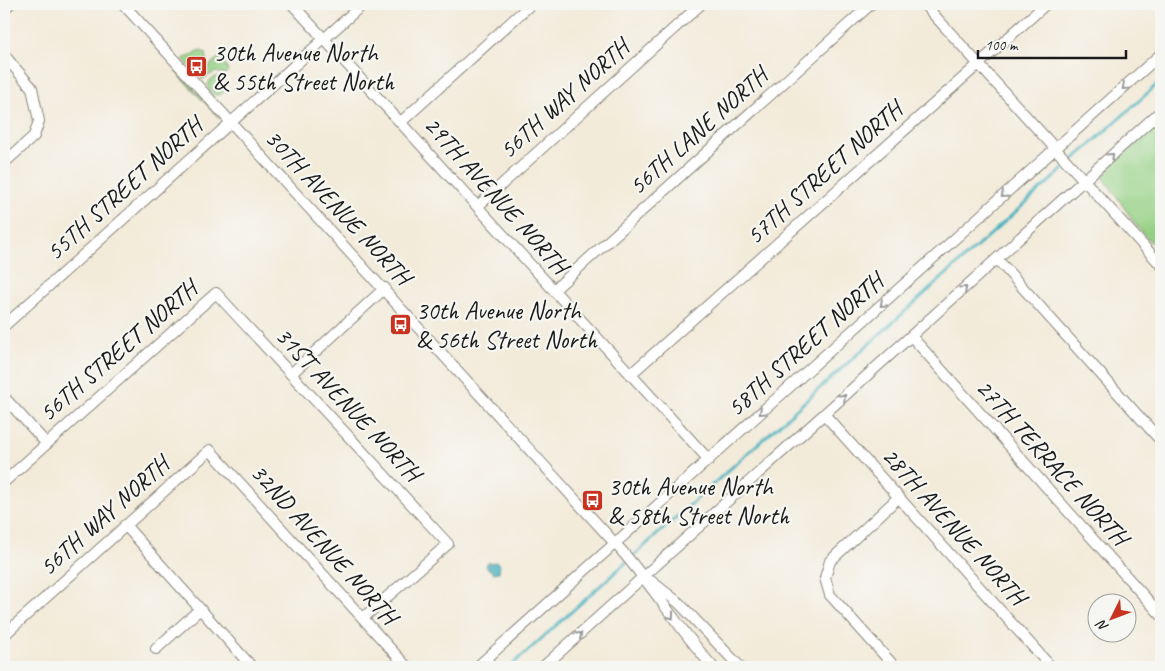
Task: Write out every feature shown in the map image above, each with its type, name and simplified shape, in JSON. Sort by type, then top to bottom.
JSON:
[{"type":"street","points":[[4,9],[10,4]]},
{"type":"street","name":"30TH AVENUE NORTH","points":[[123,4],[641,572]]},
{"type":"street","name":"29TH AVENUE NORTH","points":[[292,4],[709,460]]},
{"type":"street","name":"55TH STREET NORTH","points":[[4,326],[362,4]]},
{"type":"street","points":[[400,122],[531,4]]},
{"type":"street","name":"56TH WAY NORTH","points":[[478,206],[701,4]]},
{"type":"street","name":"56TH LANE NORTH","points":[[554,290],[871,4]]},
{"type":"street","points":[[924,4],[980,63],[1161,265]]},
{"type":"street","name":"57TH STREET NORTH","points":[[631,374],[1046,4]]},
{"type":"street","name":"58TH STREET NORTH","points":[[477,667],[618,547],[709,460],[1058,150],[1161,54]]},
{"type":"street","points":[[4,56],[32,88],[39,121],[34,136],[4,163]]},
{"type":"street","points":[[543,667],[641,572],[824,414],[997,259],[1082,177],[1161,110]]},
{"type":"street","points":[[997,259],[1161,441]]},
{"type":"street","points":[[292,373],[384,288]]},
{"type":"street","name":"31ST AVENUE NORTH","points":[[216,293],[292,373],[448,544],[363,618]]},
{"type":"street","name":"56TH STREET NORTH","points":[[4,482],[216,293]]},
{"type":"street","name":"27TH TERRACE NORTH","points":[[911,336],[1161,615]]},
{"type":"street","points":[[4,397],[46,443]]},
{"type":"street","name":"28TH AVENUE NORTH","points":[[824,414],[1052,667]]},
{"type":"street","name":"56TH WAY NORTH","points":[[4,635],[210,450]]},
{"type":"street","name":"32ND AVENUE NORTH","points":[[210,450],[407,667]]},
{"type":"street","points":[[895,667],[830,595],[825,578],[830,561],[899,497]]},
{"type":"street","points":[[125,525],[252,667]]},
{"type":"street","points":[[641,572],[669,614],[713,667]]},
{"type":"street","points":[[641,572],[679,603],[740,667]]},
{"type":"street","points":[[156,649],[200,609]]},
{"type":"green space","points":[[201,51],[206,53],[207,59],[196,74],[183,59]]},
{"type":"green space","points":[[222,56],[228,71],[225,74],[215,72],[201,80],[201,77],[213,62]]},
{"type":"green space","points":[[178,71],[220,118],[220,119],[176,72]]},
{"type":"green space","points":[[217,77],[223,80],[226,86],[223,92],[217,95],[211,92],[208,86],[211,80]]},
{"type":"green space","points":[[1161,121],[1161,253],[1138,228],[1104,178],[1107,170]]},
{"type":"water","points":[[497,562],[500,565],[499,572],[494,573],[486,567],[487,563]]},
{"type":"waterway","points":[[510,667],[1161,81]]},
{"type":"place","name":"30th Avenue North & 55th Street North","points":[[197,67]]},
{"type":"place","name":"30th Avenue North & 56th Street North","points":[[400,325]]},
{"type":"place","name":"30th Avenue North & 58th Street North","points":[[592,501]]}]
